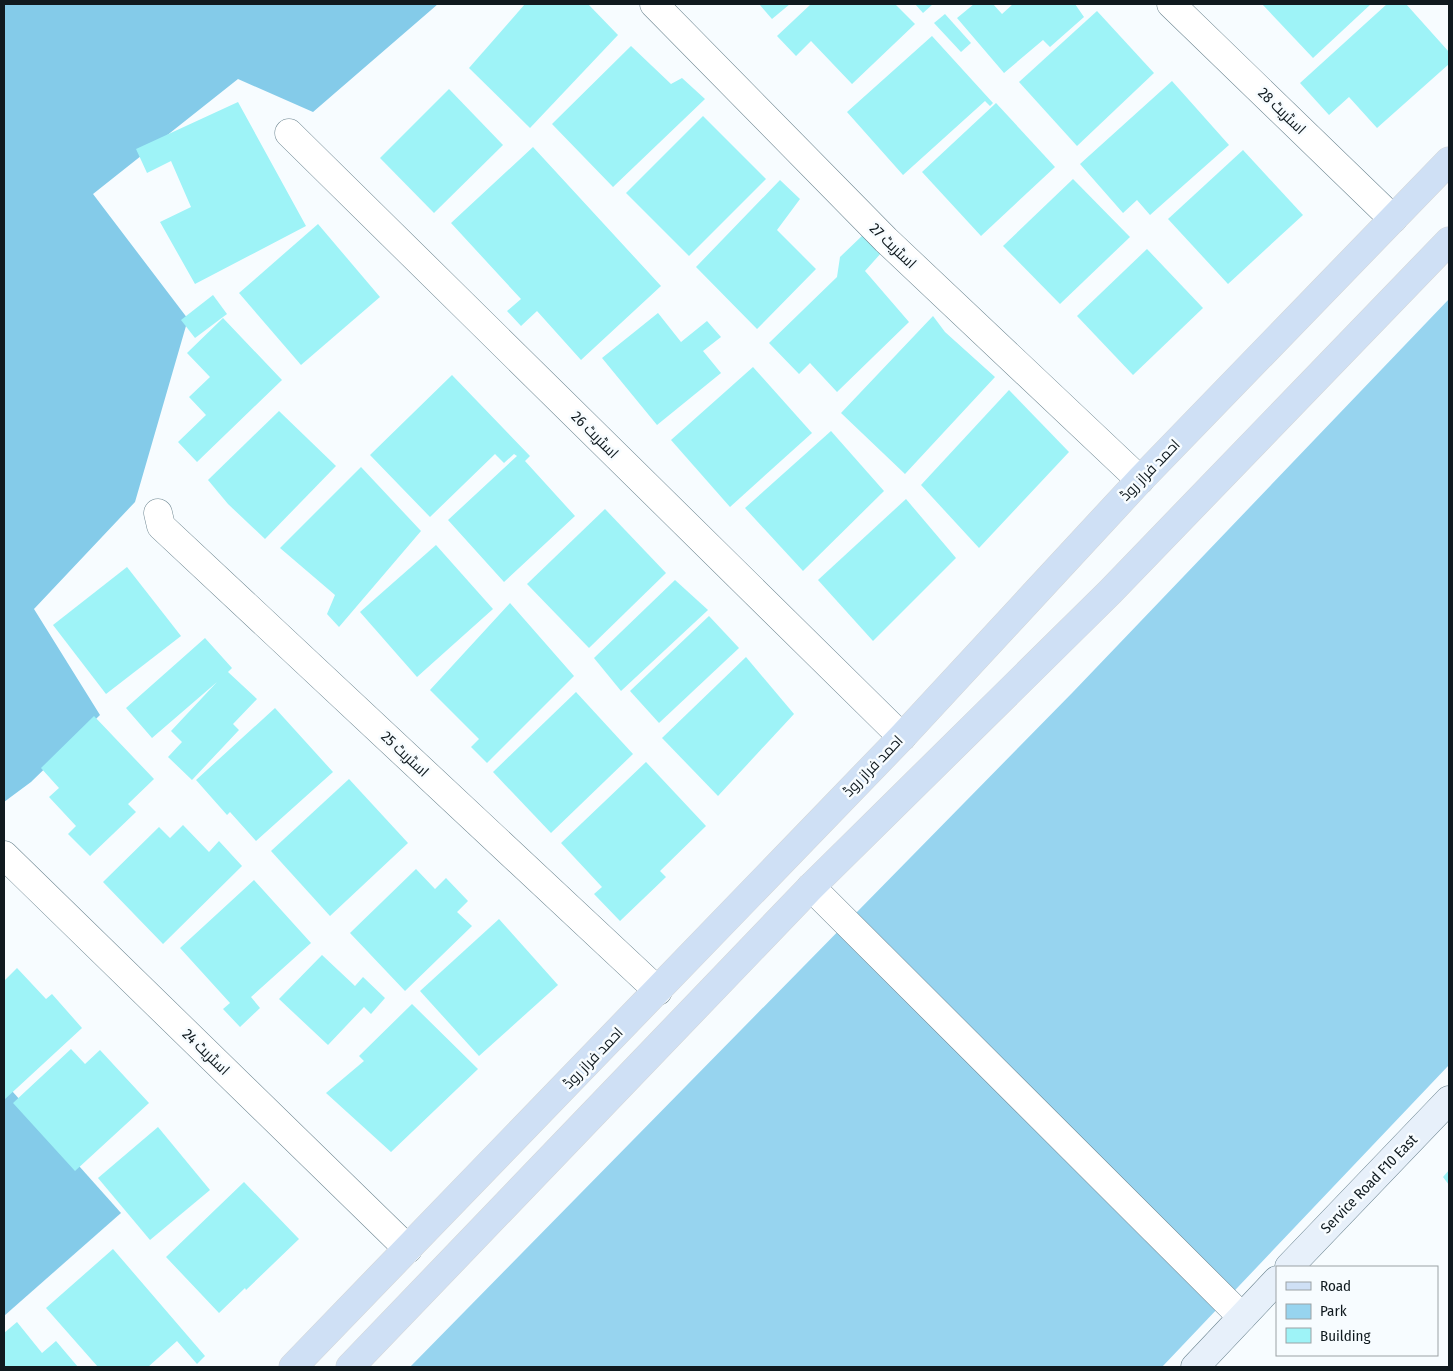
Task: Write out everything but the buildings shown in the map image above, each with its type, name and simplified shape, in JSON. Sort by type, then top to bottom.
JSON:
[{"type":"main road","name":"احمد فراز روڈ","points":[[293,1367],[902,737],[1140,480],[1449,161]]},
{"type":"main road","points":[[350,1367],[811,887],[1110,592],[1449,241]]},
{"type":"main road","points":[[723,923],[750,950]]},
{"type":"street","name":"اسٹریٹ 27","points":[[654,4],[886,240],[1140,480]]},
{"type":"street","name":"اسٹریٹ 28","points":[[1171,4],[1393,219]]},
{"type":"street","name":"اسٹریٹ 26","points":[[289,133],[902,737]]},
{"type":"street","name":"اسٹریٹ 25","points":[[158,513],[161,526],[658,991]]},
{"type":"street","name":"اسٹریٹ 24","points":[[4,855],[408,1249]]},
{"type":"street","points":[[811,887],[1242,1317]]},
{"type":"street","name":"Service Road F10 East","points":[[1290,1266],[1449,1100]]},
{"type":"street","points":[[1198,1366],[1276,1281]]},
{"type":"green space","points":[[1449,299],[1449,1065],[1162,1367],[410,1367],[1073,692]]},
{"type":"shaded area","points":[[4,4],[438,4],[313,112],[238,79],[93,194],[188,319],[135,502],[34,609],[100,715],[31,782],[4,802]]},
{"type":"shaded area","points":[[4,1082],[121,1213],[4,1316]]}]
